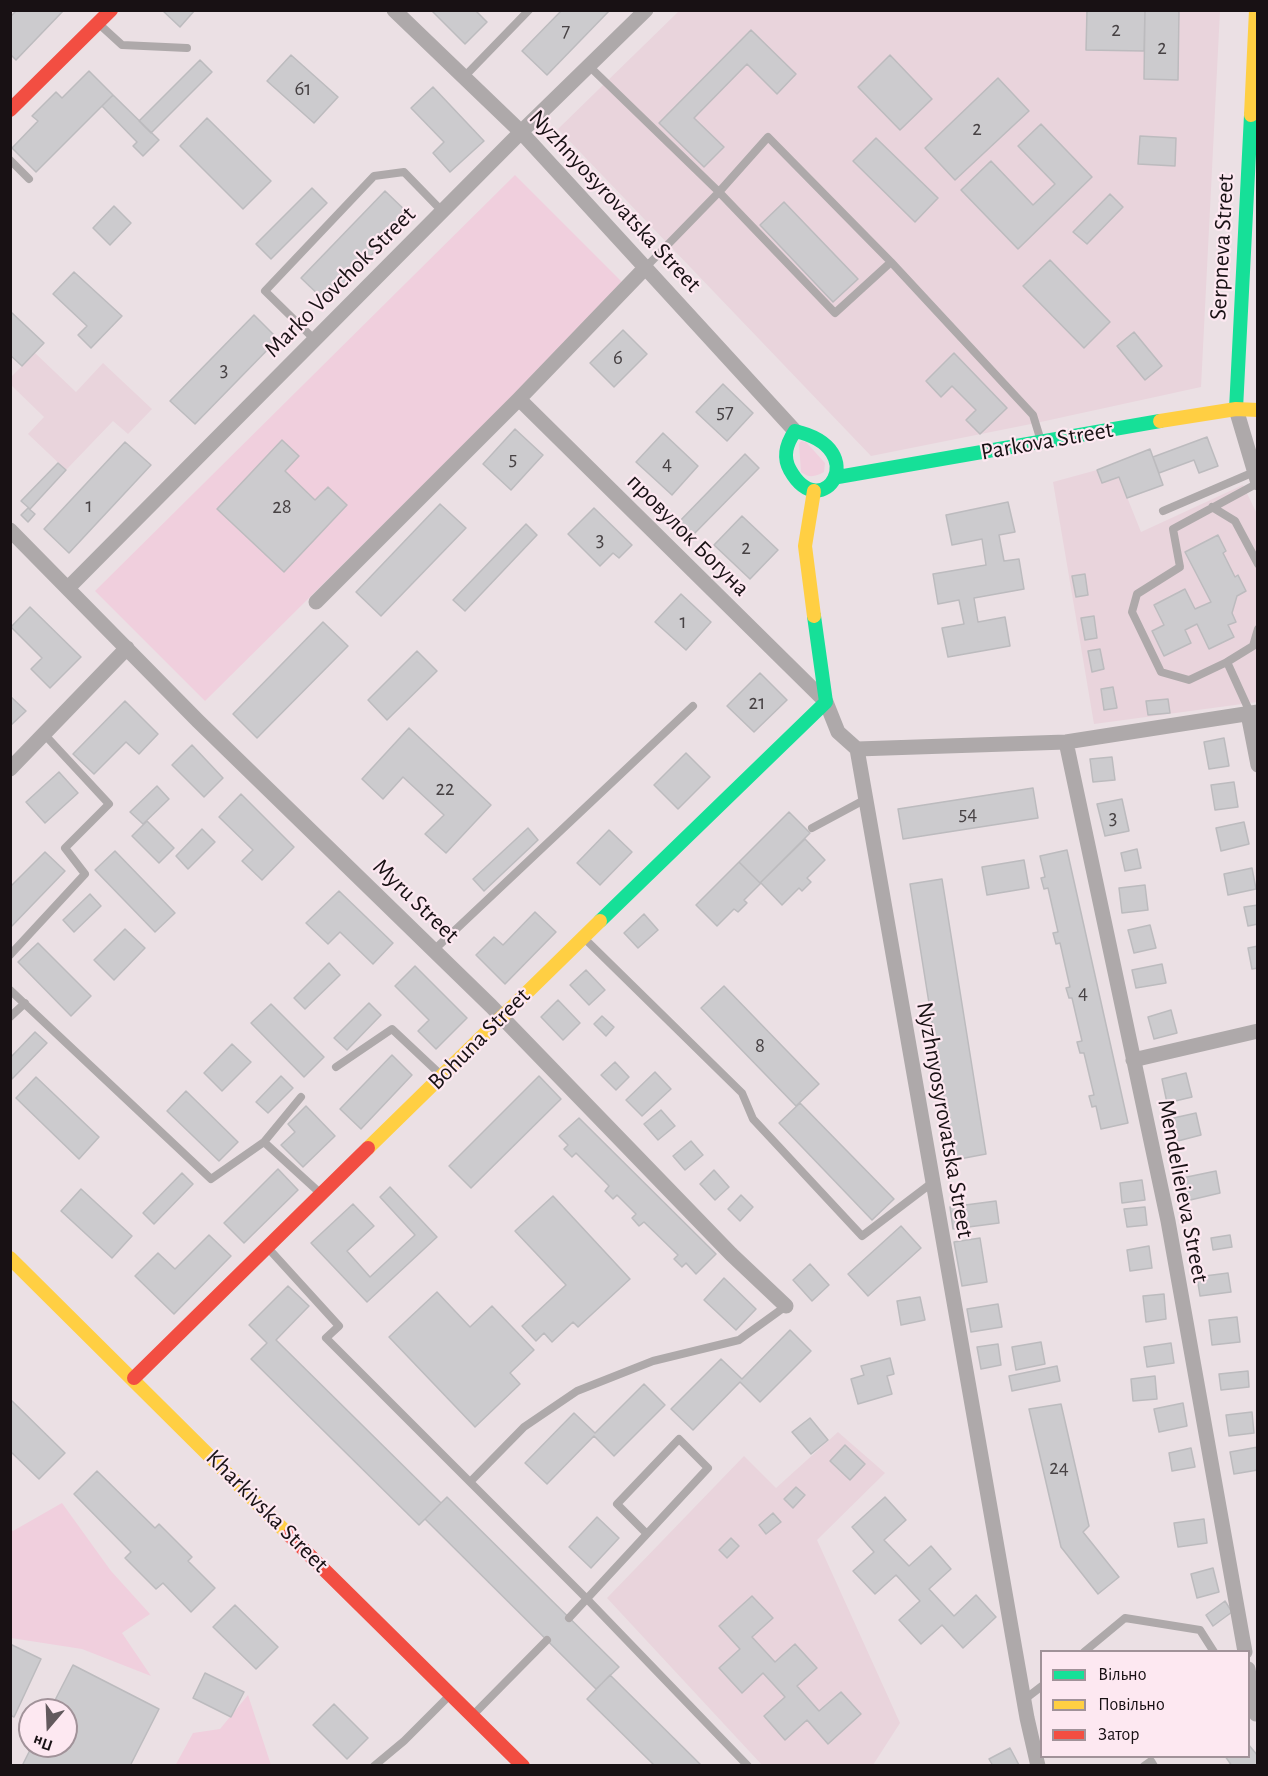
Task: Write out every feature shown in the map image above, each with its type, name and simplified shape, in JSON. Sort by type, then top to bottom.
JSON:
[{"type":"main road","points":[[10,110],[111,10]]},
{"type":"main road","name":"Serpneva Street","points":[[1236,409],[1256,10]]},
{"type":"main road","name":"Parkova Street","points":[[838,477],[1236,409],[1257,410]]},
{"type":"main road","points":[[795,431],[788,439],[785,450],[786,463],[799,485],[814,491],[826,488],[838,477]]},
{"type":"main road","name":"Nyzhnyosyrovatska Street","points":[[795,431],[809,434],[821,440],[828,447],[840,467],[838,477]]},
{"type":"main road","points":[[814,491],[805,546],[826,702]]},
{"type":"main road","name":"Bohuna Street","points":[[134,1378],[826,702]]},
{"type":"main road","name":"Kharkivska Street","points":[[10,1257],[523,1766]]},
{"type":"street","name":"Nyzhnyosyrovatska Street","points":[[394,10],[521,132],[795,431]]},
{"type":"street","name":"Marko Vovchok Street","points":[[69,588],[442,211],[646,10]]},
{"type":"street","points":[[316,602],[519,399],[646,267]]},
{"type":"street","name":"провулок Богуна","points":[[519,399],[826,702]]},
{"type":"street","name":"Serpneva Street","points":[[1236,409],[1256,480]]},
{"type":"street","name":"Myru Street","points":[[10,530],[198,721],[502,1016],[731,1254],[786,1306]]},
{"type":"street","points":[[10,769],[127,648]]},
{"type":"street","points":[[826,702],[838,732],[857,749],[1066,742],[1253,713],[1257,765]]},
{"type":"street","name":"Mendelieieva Street","points":[[1066,742],[1168,1221],[1245,1650]]},
{"type":"street","name":"Nyzhnyosyrovatska Street","points":[[857,749],[1023,1700],[1038,1766]]},
{"type":"street","points":[[1133,1060],[1257,1031]]},
{"type":"street","points":[[1250,1683],[1254,1711]]},
{"type":"lane","points":[[464,77],[529,10]]},
{"type":"lane","points":[[98,23],[122,45],[187,48]]},
{"type":"lane","points":[[590,67],[719,192],[835,313],[891,262]]},
{"type":"lane","points":[[646,267],[719,192],[768,137],[891,262],[1033,415],[1041,442]]},
{"type":"lane","points":[[10,160],[29,179]]},
{"type":"lane","points":[[315,340],[265,291],[374,176],[404,172],[442,211]]},
{"type":"lane","points":[[1256,480],[1173,529],[1180,567],[1137,594],[1132,612],[1161,672],[1189,680],[1227,662],[1253,646],[1257,629]]},
{"type":"lane","points":[[1163,511],[1256,480]]},
{"type":"lane","points":[[1212,507],[1235,521],[1257,564]]},
{"type":"lane","points":[[1227,662],[1248,708],[1253,713]]},
{"type":"lane","points":[[434,950],[693,706]]},
{"type":"lane","points":[[10,956],[85,874],[65,848],[109,804],[44,734]]},
{"type":"lane","points":[[812,828],[866,799]]},
{"type":"lane","points":[[583,937],[742,1093],[753,1119],[862,1236],[933,1182]]},
{"type":"lane","points":[[10,990],[212,1179],[264,1142],[301,1097]]},
{"type":"lane","points":[[10,1017],[25,1003]]},
{"type":"lane","points":[[336,1066],[392,1029],[442,1076]]},
{"type":"lane","points":[[264,1142],[321,1194]]},
{"type":"lane","points":[[267,1247],[339,1326],[326,1338],[587,1599],[748,1766]]},
{"type":"lane","points":[[470,1482],[524,1427],[577,1391],[653,1361],[739,1340],[786,1306]]},
{"type":"lane","points":[[569,1618],[587,1599],[708,1468],[679,1440],[617,1504],[647,1534]]},
{"type":"lane","points":[[1086,1650],[1125,1618],[1200,1630],[1213,1650]]},
{"type":"lane","points":[[473,1715],[547,1640]]},
{"type":"lane","points":[[1023,1700],[1040,1687]]},
{"type":"lane","points":[[374,1766],[404,1741],[451,1694]]},
{"type":"lane","points":[[1143,1766],[1151,1761],[1154,1766]]},
{"type":"shaded area","points":[[679,11],[1220,11],[1201,387],[871,456],[558,129]]},
{"type":"shaded area","points":[[515,175],[625,285],[205,701],[95,591]]},
{"type":"shaded area","points":[[35,353],[76,392],[103,363],[152,409],[128,434],[113,421],[66,470],[28,434],[44,417],[11,385],[10,378]]},
{"type":"shaded area","points":[[801,441],[806,442],[825,463],[824,472],[812,476],[801,472],[799,444]]},
{"type":"shaded area","points":[[1097,470],[1102,483],[1119,477],[1141,532],[1243,485],[1257,514],[1257,702],[1094,724],[1053,482]]},
{"type":"shaded area","points":[[838,1432],[885,1473],[817,1540],[900,1723],[873,1765],[762,1765],[607,1598],[744,1456],[776,1488]]},
{"type":"shaded area","points":[[62,1503],[111,1571],[150,1614],[122,1633],[151,1676],[82,1649],[11,1638],[11,1530],[13,1531]]},
{"type":"shaded area","points":[[248,1695],[271,1765],[175,1766],[193,1733],[220,1729]]},
{"type":"building","points":[[17,10],[64,10],[16,60],[10,54],[10,17]]},
{"type":"building","points":[[162,10],[195,10],[180,27]]},
{"type":"building","points":[[431,10],[475,10],[487,22],[465,44]]},
{"type":"building","points":[[562,10],[610,10],[547,75],[522,51]]},
{"type":"building","points":[[1087,10],[1145,10],[1144,51],[1086,50]]},
{"type":"building","points":[[1145,10],[1179,10],[1178,80],[1144,79]]},
{"type":"building","points":[[751,30],[796,74],[777,94],[747,64],[694,118],[724,147],[704,167],[659,123]]},
{"type":"building","points":[[291,55],[338,97],[314,123],[267,81]]},
{"type":"building","points":[[890,55],[932,99],[900,130],[858,87]]},
{"type":"building","points":[[200,60],[212,72],[151,133],[139,121]]},
{"type":"building","points":[[89,71],[113,95],[36,172],[12,148],[38,121],[32,116],[56,92],[62,98]]},
{"type":"building","points":[[998,78],[1029,111],[955,180],[925,148]]},
{"type":"building","points":[[433,87],[484,141],[450,172],[433,153],[444,142],[411,108]]},
{"type":"building","points":[[113,95],[159,140],[143,156],[133,146],[137,142],[102,106]]},
{"type":"building","points":[[207,118],[271,181],[243,209],[180,146]]},
{"type":"building","points":[[1041,124],[1092,177],[1018,249],[961,190],[991,161],[1033,205],[1055,184],[1018,146]]},
{"type":"building","points":[[1140,136],[1176,138],[1175,166],[1138,164]]},
{"type":"building","points":[[876,138],[938,198],[915,222],[853,161]]},
{"type":"building","points":[[312,188],[327,203],[271,259],[256,244]]},
{"type":"building","points":[[385,191],[410,215],[326,302],[301,278]]},
{"type":"building","points":[[1110,194],[1123,207],[1087,244],[1073,232]]},
{"type":"building","points":[[784,202],[858,279],[833,302],[760,225]]},
{"type":"building","points":[[114,206],[131,223],[110,245],[93,228]]},
{"type":"building","points":[[1050,260],[1110,322],[1084,348],[1023,286]]},
{"type":"building","points":[[74,272],[122,316],[91,348],[78,335],[87,326],[53,294]]},
{"type":"building","points":[[11,312],[44,343],[22,366],[10,355]]},
{"type":"building","points":[[254,315],[278,339],[195,424],[170,401]]},
{"type":"building","points":[[623,330],[647,354],[614,387],[590,363]]},
{"type":"building","points":[[1134,332],[1162,366],[1145,380],[1117,346]]},
{"type":"building","points":[[954,353],[1007,408],[980,434],[966,420],[976,410],[952,386],[941,397],[926,381]]},
{"type":"building","points":[[723,384],[753,413],[727,441],[696,412]]},
{"type":"building","points":[[515,429],[543,455],[511,490],[483,464]]},
{"type":"building","points":[[663,433],[698,466],[672,495],[636,462]]},
{"type":"building","points":[[1207,437],[1218,466],[1199,473],[1194,460],[1159,473],[1153,457]]},
{"type":"building","points":[[282,440],[299,456],[285,471],[315,500],[328,487],[347,505],[284,572],[217,509]]},
{"type":"building","points":[[125,442],[151,465],[69,553],[44,529]]},
{"type":"building","points":[[1150,449],[1163,485],[1127,498],[1119,477],[1102,483],[1097,470]]},
{"type":"building","points":[[745,454],[759,468],[688,540],[675,526]]},
{"type":"building","points":[[58,463],[66,470],[30,509],[21,501]]},
{"type":"building","points":[[1008,502],[1015,532],[999,535],[1004,561],[1019,559],[1024,589],[974,598],[978,622],[1005,617],[1010,646],[948,657],[942,628],[964,624],[959,600],[938,604],[933,574],[986,565],[982,539],[952,545],[946,515]]},
{"type":"building","points":[[440,504],[466,528],[381,616],[356,592]]},
{"type":"building","points":[[28,508],[35,514],[28,522],[21,515]]},
{"type":"building","points":[[594,508],[632,545],[619,558],[613,553],[600,566],[568,534]]},
{"type":"building","points":[[742,516],[778,550],[750,579],[714,545]]},
{"type":"building","points":[[526,524],[537,535],[465,611],[453,600]]},
{"type":"building","points":[[1218,535],[1226,551],[1223,553],[1235,577],[1238,575],[1246,591],[1237,596],[1232,613],[1236,622],[1228,625],[1234,637],[1209,649],[1197,624],[1185,630],[1191,643],[1164,656],[1152,631],[1164,625],[1154,605],[1185,589],[1195,609],[1211,602],[1185,552]]},
{"type":"building","points":[[1085,574],[1088,595],[1076,597],[1072,576]]},
{"type":"building","points":[[681,594],[711,622],[686,650],[655,622]]},
{"type":"building","points":[[30,607],[81,657],[50,688],[31,669],[42,658],[11,627]]},
{"type":"building","points":[[1094,616],[1097,638],[1085,640],[1081,618]]},
{"type":"building","points":[[323,622],[348,646],[257,738],[233,714]]},
{"type":"building","points":[[1100,649],[1104,669],[1092,672],[1088,651]]},
{"type":"building","points":[[417,651],[437,671],[387,720],[368,700]]},
{"type":"building","points":[[760,673],[787,700],[754,732],[727,706]]},
{"type":"building","points":[[1113,687],[1117,708],[1104,710],[1101,689]]},
{"type":"building","points":[[10,696],[26,711],[10,726]]},
{"type":"building","points":[[1168,699],[1170,713],[1148,715],[1146,701]]},
{"type":"building","points":[[125,701],[158,734],[139,754],[126,742],[94,774],[73,754]]},
{"type":"building","points":[[409,728],[491,805],[446,853],[425,834],[444,815],[403,777],[383,799],[362,779]]},
{"type":"building","points":[[1224,738],[1229,766],[1209,769],[1204,742]]},
{"type":"building","points":[[192,745],[223,778],[204,797],[172,765]]},
{"type":"building","points":[[686,753],[710,777],[678,809],[654,785]]},
{"type":"building","points":[[1112,757],[1115,780],[1093,782],[1090,759]]},
{"type":"building","points":[[59,772],[78,793],[45,823],[26,802]]},
{"type":"building","points":[[1234,782],[1238,807],[1215,810],[1211,785]]},
{"type":"building","points":[[157,786],[169,799],[143,824],[130,812]]},
{"type":"building","points":[[1033,788],[1038,818],[903,839],[898,809]]},
{"type":"building","points":[[241,794],[294,847],[262,880],[242,861],[253,850],[219,817]]},
{"type":"building","points":[[1122,799],[1129,831],[1105,836],[1097,804]]},
{"type":"building","points":[[789,812],[810,833],[760,883],[739,862]]},
{"type":"building","points":[[147,821],[174,848],[159,863],[132,836]]},
{"type":"building","points":[[1244,822],[1249,844],[1221,851],[1216,828]]},
{"type":"building","points":[[528,828],[538,840],[484,891],[473,879]]},
{"type":"building","points":[[202,829],[215,842],[188,869],[176,856]]},
{"type":"building","points":[[609,830],[632,852],[600,885],[577,863]]},
{"type":"building","points":[[805,839],[825,860],[807,878],[811,882],[802,891],[799,888],[782,905],[761,883],[744,900],[747,903],[738,912],[734,909],[717,926],[696,905],[739,862],[760,883]]},
{"type":"building","points":[[1137,849],[1141,868],[1125,871],[1121,853]]},
{"type":"building","points":[[1067,850],[1128,1123],[1101,1129],[1096,1106],[1092,1107],[1089,1096],[1094,1095],[1084,1053],[1080,1053],[1077,1042],[1082,1041],[1072,998],[1069,998],[1066,988],[1070,987],[1060,943],[1056,944],[1053,933],[1058,932],[1048,888],[1044,889],[1041,878],[1045,877],[1040,856]]},
{"type":"building","points":[[115,851],[175,913],[155,932],[95,870]]},
{"type":"building","points":[[45,852],[65,871],[10,928],[10,887]]},
{"type":"building","points":[[1024,860],[1029,888],[987,895],[982,867]]},
{"type":"building","points":[[1252,868],[1256,889],[1228,895],[1224,874]]},
{"type":"building","points":[[942,879],[986,1154],[954,1160],[910,884]]},
{"type":"building","points":[[1145,885],[1148,910],[1122,913],[1119,888]]},
{"type":"building","points":[[339,891],[393,943],[373,964],[340,932],[328,944],[306,923]]},
{"type":"building","points":[[90,894],[101,906],[74,932],[63,920]]},
{"type":"building","points":[[1258,905],[1258,924],[1248,926],[1244,907]]},
{"type":"building","points":[[535,912],[556,932],[505,984],[476,955],[494,937],[503,945]]},
{"type":"building","points":[[644,914],[658,930],[638,948],[624,933]]},
{"type":"building","points":[[1150,925],[1156,948],[1134,953],[1128,930]]},
{"type":"building","points":[[125,929],[145,948],[114,980],[94,960]]},
{"type":"building","points":[[38,943],[91,996],[71,1016],[18,962]]},
{"type":"building","points":[[1258,946],[1258,968],[1252,969],[1248,948]]},
{"type":"building","points":[[329,963],[340,975],[305,1009],[294,998]]},
{"type":"building","points":[[1162,964],[1166,983],[1136,988],[1132,970]]},
{"type":"building","points":[[415,966],[467,1018],[436,1049],[418,1031],[429,1020],[395,986]]},
{"type":"building","points":[[586,970],[605,990],[589,1005],[570,985]]},
{"type":"building","points":[[724,986],[819,1084],[796,1106],[701,1008]]},
{"type":"building","points":[[558,1000],[580,1023],[563,1040],[541,1017]]},
{"type":"building","points":[[369,1003],[381,1015],[347,1050],[334,1038]]},
{"type":"building","points":[[271,1004],[324,1057],[304,1077],[251,1023]]},
{"type":"building","points":[[1171,1010],[1177,1033],[1154,1039],[1148,1017]]},
{"type":"building","points":[[602,1016],[614,1027],[606,1036],[594,1024]]},
{"type":"building","points":[[35,1032],[47,1043],[12,1079],[10,1058]]},
{"type":"building","points":[[232,1044],[251,1062],[222,1091],[204,1073]]},
{"type":"building","points":[[392,1055],[412,1075],[361,1129],[340,1109]]},
{"type":"building","points":[[615,1062],[629,1077],[616,1090],[601,1075]]},
{"type":"building","points":[[655,1072],[671,1089],[642,1116],[626,1100]]},
{"type":"building","points":[[1186,1073],[1192,1097],[1167,1103],[1162,1079]]},
{"type":"building","points":[[281,1076],[293,1088],[268,1113],[256,1102]]},
{"type":"building","points":[[539,1076],[561,1099],[471,1188],[449,1166]]},
{"type":"building","points":[[36,1077],[99,1137],[79,1159],[16,1098]]},
{"type":"building","points":[[186,1091],[238,1142],[219,1161],[167,1111]]},
{"type":"building","points":[[800,1103],[894,1199],[872,1220],[779,1123]]},
{"type":"building","points":[[306,1106],[335,1136],[303,1167],[281,1145],[295,1132],[288,1124]]},
{"type":"building","points":[[661,1110],[675,1126],[658,1140],[644,1124]]},
{"type":"building","points":[[1196,1113],[1201,1135],[1174,1142],[1169,1119]]},
{"type":"building","points":[[579,1118],[716,1254],[696,1274],[686,1263],[682,1267],[674,1259],[678,1255],[644,1222],[639,1226],[632,1218],[636,1214],[617,1195],[613,1199],[605,1191],[609,1186],[576,1153],[572,1157],[564,1149],[568,1145],[559,1136]]},
{"type":"building","points":[[691,1141],[703,1155],[685,1170],[673,1156]]},
{"type":"building","points":[[278,1169],[298,1190],[244,1243],[224,1223]]},
{"type":"building","points":[[714,1170],[729,1187],[715,1200],[700,1184]]},
{"type":"building","points":[[1216,1171],[1220,1193],[1186,1201],[1182,1178]]},
{"type":"building","points":[[182,1173],[193,1184],[154,1224],[143,1213]]},
{"type":"building","points":[[1142,1180],[1145,1200],[1122,1203],[1120,1183]]},
{"type":"building","points":[[390,1187],[437,1237],[367,1302],[311,1243],[353,1204],[374,1226],[347,1251],[370,1277],[415,1235],[380,1197]]},
{"type":"building","points":[[81,1189],[132,1236],[112,1258],[61,1211]]},
{"type":"building","points":[[741,1195],[753,1207],[740,1221],[728,1209]]},
{"type":"building","points":[[553,1196],[630,1279],[578,1327],[573,1322],[552,1342],[544,1333],[536,1341],[522,1326],[566,1285],[515,1231]]},
{"type":"building","points":[[996,1201],[999,1223],[953,1229],[950,1207]]},
{"type":"building","points":[[1145,1207],[1147,1225],[1127,1227],[1124,1209]]},
{"type":"building","points":[[901,1226],[921,1248],[868,1296],[848,1274]]},
{"type":"building","points":[[209,1235],[231,1256],[174,1314],[135,1276],[158,1253],[175,1269]]},
{"type":"building","points":[[1230,1235],[1232,1247],[1213,1250],[1211,1238]]},
{"type":"building","points":[[980,1238],[987,1282],[962,1286],[954,1242]]},
{"type":"building","points":[[1149,1246],[1152,1268],[1130,1271],[1127,1250]]},
{"type":"building","points":[[810,1264],[829,1285],[812,1301],[793,1280]]},
{"type":"building","points":[[1228,1273],[1231,1292],[1200,1296],[1197,1277]]},
{"type":"building","points":[[724,1278],[756,1309],[736,1330],[704,1300]]},
{"type":"building","points":[[288,1286],[309,1306],[276,1340],[441,1503],[419,1525],[251,1359],[267,1343],[249,1325]]},
{"type":"building","points":[[437,1292],[470,1327],[492,1306],[534,1350],[510,1373],[520,1384],[475,1427],[389,1337]]},
{"type":"building","points":[[1164,1294],[1166,1319],[1146,1322],[1143,1296]]},
{"type":"building","points":[[920,1297],[925,1320],[901,1325],[897,1301]]},
{"type":"building","points":[[998,1304],[1002,1327],[971,1332],[967,1309]]},
{"type":"building","points":[[1237,1317],[1240,1342],[1212,1345],[1209,1320]]},
{"type":"building","points":[[790,1330],[811,1351],[760,1402],[740,1382],[693,1430],[671,1409],[721,1359],[742,1379]]},
{"type":"building","points":[[1041,1342],[1045,1364],[1016,1370],[1012,1347]]},
{"type":"building","points":[[1171,1343],[1174,1363],[1147,1367],[1144,1347]]},
{"type":"building","points":[[998,1344],[1001,1365],[981,1369],[977,1347]]},
{"type":"building","points":[[890,1358],[894,1374],[887,1376],[892,1394],[858,1404],[851,1379],[864,1375],[861,1366]]},
{"type":"building","points":[[1057,1366],[1060,1381],[1012,1391],[1009,1376]]},
{"type":"building","points":[[1248,1371],[1249,1387],[1221,1390],[1219,1374]]},
{"type":"building","points":[[1155,1376],[1157,1399],[1133,1401],[1131,1379]]},
{"type":"building","points":[[644,1384],[665,1405],[614,1456],[594,1436],[547,1484],[525,1463],[574,1413],[595,1433]]},
{"type":"building","points":[[10,1399],[65,1453],[39,1479],[10,1451]]},
{"type":"building","points":[[1183,1403],[1187,1426],[1159,1432],[1154,1409]]},
{"type":"building","points":[[1061,1404],[1089,1526],[1083,1532],[1119,1577],[1098,1594],[1061,1547],[1029,1409]]},
{"type":"building","points":[[1252,1412],[1254,1433],[1229,1436],[1226,1415]]},
{"type":"building","points":[[810,1418],[828,1440],[811,1454],[792,1432]]},
{"type":"building","points":[[845,1445],[865,1464],[850,1480],[830,1461]]},
{"type":"building","points":[[1258,1447],[1258,1470],[1234,1474],[1230,1452]]},
{"type":"building","points":[[1191,1448],[1195,1467],[1172,1471],[1169,1453]]},
{"type":"building","points":[[97,1471],[155,1528],[159,1524],[192,1557],[188,1561],[215,1588],[191,1612],[163,1583],[156,1589],[125,1558],[131,1552],[74,1494]]},
{"type":"building","points":[[796,1487],[805,1495],[793,1508],[784,1499]]},
{"type":"building","points":[[447,1497],[619,1667],[596,1689],[425,1519]]},
{"type":"building","points":[[885,1497],[906,1520],[884,1540],[909,1566],[931,1546],[951,1569],[929,1589],[954,1616],[976,1595],[996,1617],[963,1648],[942,1625],[921,1644],[899,1620],[920,1601],[896,1575],[875,1594],[853,1571],[874,1552],[852,1527]]},
{"type":"building","points":[[773,1513],[781,1522],[766,1534],[759,1525]]},
{"type":"building","points":[[597,1517],[619,1538],[591,1568],[569,1547]]},
{"type":"building","points":[[1204,1519],[1207,1543],[1178,1547],[1174,1523]]},
{"type":"building","points":[[731,1538],[739,1546],[727,1558],[719,1550]]},
{"type":"building","points":[[1213,1568],[1219,1592],[1197,1598],[1191,1574]]},
{"type":"building","points":[[752,1596],[773,1618],[752,1637],[775,1662],[795,1644],[817,1668],[797,1686],[819,1711],[841,1692],[861,1714],[828,1744],[807,1720],[785,1740],[764,1716],[785,1697],[763,1673],[742,1693],[719,1668],[740,1649],[719,1626]]},
{"type":"building","points":[[1225,1601],[1232,1612],[1213,1626],[1206,1615]]},
{"type":"building","points":[[235,1605],[278,1647],[256,1669],[213,1627]]},
{"type":"building","points":[[10,1644],[41,1659],[23,1698],[18,1698],[18,1708],[14,1717],[10,1715]]},
{"type":"building","points":[[73,1665],[159,1709],[130,1766],[22,1766],[26,1758],[78,1758],[78,1698],[56,1698]]},
{"type":"building","points":[[205,1673],[244,1692],[231,1717],[193,1698]]},
{"type":"building","points":[[610,1675],[702,1766],[655,1766],[587,1699]]},
{"type":"building","points":[[334,1704],[368,1738],[347,1759],[313,1725]]},
{"type":"building","points":[[1250,1746],[1258,1756],[1258,1766],[1232,1766],[1226,1758],[1250,1758]]},
{"type":"building","points":[[1010,1748],[1019,1765],[993,1766],[989,1759]]},
{"type":"traffic: fast","points":[[1236,409],[1251,115]]},
{"type":"traffic: fast","points":[[838,477],[1160,421]]},
{"type":"traffic: fast","points":[[795,431],[819,440],[832,453],[837,466],[834,479],[826,487],[815,490],[803,485],[790,470],[786,460],[786,450],[795,431]]},
{"type":"traffic: fast","points":[[600,921],[826,702],[814,616]]},
{"type":"traffic: slow","points":[[1251,115],[1256,10]]},
{"type":"traffic: slow","points":[[1160,421],[1236,409],[1258,410]]},
{"type":"traffic: slow","points":[[814,491],[805,546],[814,616]]},
{"type":"traffic: slow","points":[[368,1148],[600,921]]},
{"type":"traffic: slow","points":[[10,1258],[289,1535]]},
{"type":"traffic: jam","points":[[10,110],[111,10]]},
{"type":"traffic: jam","points":[[134,1378],[368,1148]]},
{"type":"traffic: jam","points":[[289,1535],[523,1766]]}]
